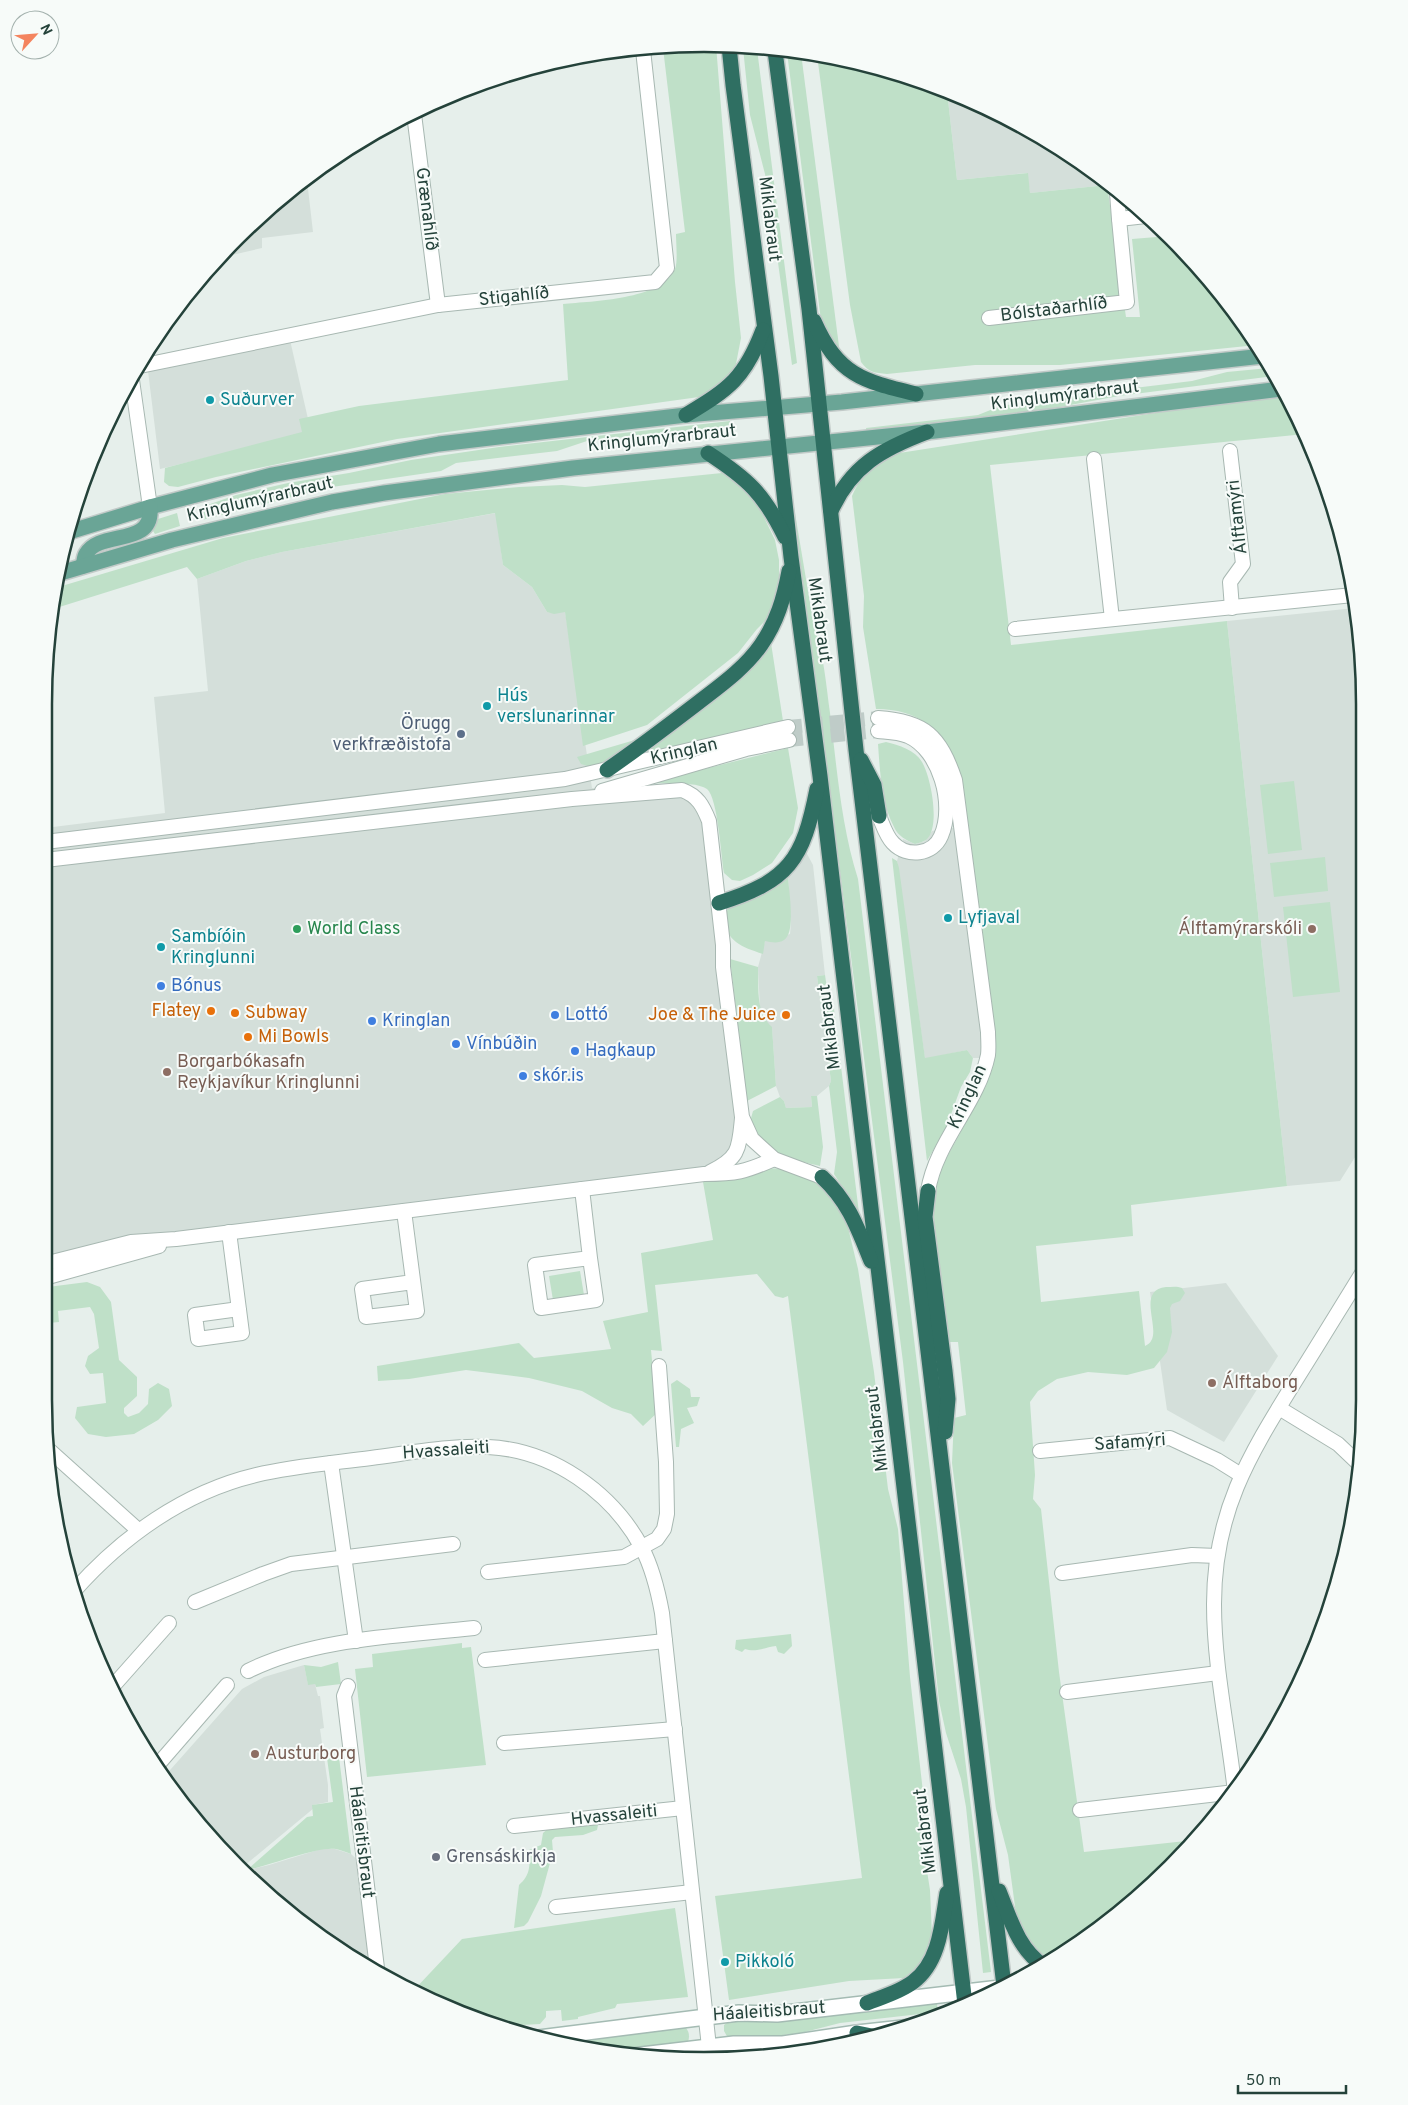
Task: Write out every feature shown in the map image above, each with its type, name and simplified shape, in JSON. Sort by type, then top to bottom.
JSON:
[{"type":"highway","name":"Miklabraut","points":[[730,53],[820,776],[964,1998]]},
{"type":"highway","name":"Miklabraut","points":[[776,57],[809,309],[856,750],[992,1872],[1003,1979]]},
{"type":"highway","points":[[809,309],[830,352],[846,368],[881,385],[916,394]]},
{"type":"highway","points":[[686,415],[722,393],[732,384],[748,365],[764,329]]},
{"type":"highway","points":[[831,511],[844,486],[867,462],[885,450],[927,432]]},
{"type":"highway","points":[[607,770],[644,745],[729,678],[760,646],[777,617],[784,600],[791,552],[777,520],[759,492],[743,477],[708,453]]},
{"type":"highway","points":[[856,750],[874,785],[879,816]]},
{"type":"highway","points":[[719,903],[757,889],[771,881],[792,862],[810,827],[820,776]]},
{"type":"highway","points":[[822,1177],[838,1193],[850,1209],[879,1280]]},
{"type":"highway","points":[[928,1191],[925,1217],[948,1399],[941,1453]]},
{"type":"highway","points":[[867,2003],[914,1982],[928,1965],[934,1955],[938,1940],[950,1871]]},
{"type":"highway","points":[[992,1872],[1021,1943],[1037,1961]]},
{"type":"main road","name":"Kringlumýrarbraut","points":[[77,530],[150,507],[272,475],[413,448],[686,415],[916,394],[1255,357]]},
{"type":"main road","name":"Kringlumýrarbraut","points":[[66,571],[172,540],[332,502],[480,480],[708,453],[927,432],[1274,390]]},
{"type":"main road","points":[[83,566],[85,554],[93,546],[141,531],[148,524],[151,515],[150,507]]},
{"type":"main road","name":"Háaleitisbraut","points":[[558,2036],[706,2017],[739,2014],[777,2014],[867,2003],[964,1998]]},
{"type":"main road","name":"Háaleitisbraut","points":[[673,2051],[734,2044],[783,2044],[869,2031]]},
{"type":"street","name":"Stigahlíð","points":[[148,364],[438,305],[655,282],[667,268],[644,56]]},
{"type":"street","name":"Grænahlíð","points":[[415,121],[438,305]]},
{"type":"street","name":"Bólstaðarhlíð","points":[[989,318],[1127,302],[1118,201]]},
{"type":"street","points":[[1119,219],[1137,217]]},
{"type":"street","points":[[133,390],[150,507]]},
{"type":"street","name":"Álftamýri","points":[[1230,451],[1243,564],[1230,582],[1232,608]]},
{"type":"street","points":[[1094,459],[1112,619]]},
{"type":"street","points":[[1014,629],[1346,596]]},
{"type":"street","name":"Kringlan","points":[[879,816],[893,843],[903,851],[913,853],[922,852],[936,844],[941,838],[945,826],[945,800],[942,779],[930,754],[908,736],[878,725],[909,722],[930,735],[948,758],[955,780],[988,1032],[988,1053],[980,1081],[941,1152],[931,1174],[928,1191]]},
{"type":"street","name":"Kringlan","points":[[52,841],[565,780],[788,734],[746,749],[572,799]]},
{"type":"street","name":"Kringlan","points":[[52,859],[572,799],[682,790],[693,794],[703,805],[709,821],[719,903],[723,967],[742,1117],[739,1148],[733,1158],[724,1165],[704,1174]]},
{"type":"street","name":"Kringlan","points":[[742,1117],[752,1139],[774,1159],[822,1177]]},
{"type":"street","name":"Kringlan","points":[[52,1262],[131,1242],[176,1239],[704,1174],[736,1174],[774,1159]]},
{"type":"street","points":[[582,1189],[596,1300],[541,1308],[535,1265],[590,1258]]},
{"type":"street","points":[[404,1211],[413,1282]]},
{"type":"street","points":[[229,1232],[239,1309]]},
{"type":"street","name":"Kringlan","points":[[52,1276],[154,1248],[176,1239]]},
{"type":"street","points":[[1233,1781],[1218,1672],[1214,1603],[1217,1556],[1224,1522],[1241,1475],[1279,1408],[1356,1286]]},
{"type":"street","points":[[488,1572],[624,1557],[657,1539],[664,1529],[667,1514],[660,1366]]},
{"type":"street","points":[[1279,1408],[1338,1444],[1353,1459]]},
{"type":"street","name":"Safamýri","points":[[1040,1451],[1170,1438],[1216,1460],[1241,1475]]},
{"type":"street","name":"Hvassaleiti","points":[[80,1585],[138,1530],[190,1500],[230,1483],[283,1470],[450,1448],[481,1446],[511,1449],[541,1458],[557,1465],[588,1485],[622,1519],[642,1548],[657,1589],[675,1729],[709,2047]]},
{"type":"street","points":[[55,1455],[138,1530]]},
{"type":"street","points":[[331,1464],[346,1558],[356,1641]]},
{"type":"street","points":[[195,1602],[291,1564],[453,1544]]},
{"type":"street","points":[[1062,1573],[1192,1555],[1217,1556]]},
{"type":"street","points":[[117,1682],[169,1622]]},
{"type":"street","points":[[248,1671],[286,1654],[356,1641],[474,1628]]},
{"type":"street","points":[[485,1660],[665,1641]]},
{"type":"street","points":[[1067,1692],[1218,1672]]},
{"type":"street","points":[[161,1761],[227,1685]]},
{"type":"street","name":"Háaleitisbraut","points":[[348,1686],[344,1696],[377,1964]]},
{"type":"street","points":[[504,1743],[675,1729]]},
{"type":"street","points":[[1080,1810],[1224,1793]]},
{"type":"street","name":"Hvassaleiti","points":[[514,1826],[683,1808]]},
{"type":"street","points":[[556,1907],[692,1892]]},
{"type":"shaded area","points":[[948,100],[1030,140],[1099,186],[1030,193],[1027,173],[957,180]]},
{"type":"shaded area","points":[[308,186],[313,232],[262,238],[262,248],[232,255],[274,214]]},
{"type":"shaded area","name":"Suðurver","points":[[290,340],[311,432],[160,469],[148,371]]},
{"type":"shaded area","points":[[496,513],[503,565],[532,587],[547,612],[565,611],[592,788],[681,791],[702,806],[743,1129],[722,1171],[157,1244],[52,1269],[52,827],[165,813],[154,697],[208,691],[197,579],[246,561],[282,552]]},
{"type":"shaded area","name":"Álftamýrarskóli","points":[[1348,609],[1356,704],[1356,1156],[1340,1181],[1287,1186],[1227,621]]},
{"type":"shaded area","points":[[966,826],[992,1058],[973,1058],[967,1050],[925,1059],[897,861],[903,839],[915,844],[925,841],[932,831]]},
{"type":"shaded area","points":[[806,852],[813,865],[825,975],[817,976],[831,1081],[829,1086],[817,1096],[811,1096],[812,1107],[786,1108],[776,1086],[772,1028],[765,1021],[760,1009],[758,967],[765,941],[790,934],[788,878]]},
{"type":"shaded area","name":"Álftaborg","points":[[1226,1283],[1278,1356],[1224,1442],[1167,1410],[1150,1292]]},
{"type":"shaded area","name":"Austurborg","points":[[304,1665],[308,1684],[315,1684],[318,1696],[320,1696],[324,1728],[320,1729],[328,1785],[328,1802],[313,1805],[314,1808],[246,1865],[214,1831],[168,1772],[242,1689],[264,1677]]},
{"type":"shaded area","points":[[321,1849],[335,1849],[351,1854],[360,1862],[372,1961],[307,1918],[251,1869]]},
{"type":"green space","points":[[717,53],[741,338],[735,369],[716,387],[699,397],[397,439],[216,477],[178,487],[169,486],[164,482],[165,468],[302,432],[299,419],[359,406],[568,380],[563,304],[625,297],[656,287],[667,279],[675,269],[677,257],[676,234],[685,232],[664,54]]},
{"type":"green space","points":[[744,54],[758,55],[797,363],[792,365],[767,182],[750,115]]},
{"type":"green space","points":[[788,58],[802,60],[840,354],[822,328]]},
{"type":"green space","points":[[818,63],[873,75],[948,100],[957,180],[1028,173],[1030,193],[1099,186],[1108,193],[1126,317],[1140,317],[1132,239],[1158,237],[1194,274],[1221,307],[1248,346],[1060,365],[975,365],[887,374],[869,370],[861,362],[850,305]]},
{"type":"green space","points":[[1262,369],[1267,377],[1119,396],[1016,415],[867,435],[866,428],[978,415],[998,407],[1046,397],[1192,381],[1227,372]]},
{"type":"green space","points":[[1276,394],[1297,435],[990,465],[1011,645],[1227,621],[1287,1186],[1131,1205],[1133,1236],[1036,1246],[1041,1302],[1139,1291],[1145,1346],[1151,1341],[1153,1334],[1150,1305],[1156,1290],[1176,1287],[1182,1288],[1185,1293],[1180,1301],[1172,1304],[1170,1308],[1172,1332],[1167,1352],[1154,1368],[1127,1375],[1088,1372],[1057,1379],[1038,1391],[1030,1402],[1035,1475],[1033,1499],[1041,1509],[1059,1672],[1084,1852],[1185,1841],[1134,1891],[1101,1918],[1043,1957],[1032,1951],[1017,1921],[1008,1855],[996,1809],[952,1463],[954,1418],[966,1415],[958,1342],[945,1342],[931,1235],[931,1203],[936,1177],[986,1086],[992,1058],[961,776],[949,748],[941,736],[931,727],[920,719],[907,714],[892,710],[876,709],[863,627],[864,596],[852,496],[868,470],[893,454]]},
{"type":"green space","points":[[730,421],[731,426],[587,441],[557,451],[456,463],[441,471],[332,487],[202,520],[199,508],[236,495],[288,483],[411,460],[499,447]]},
{"type":"green space","points":[[722,473],[755,499],[775,540],[779,560],[779,581],[774,607],[768,618],[738,653],[647,725],[583,746],[565,612],[554,614],[547,612],[532,587],[503,565],[495,513],[282,552],[246,561],[197,579],[187,567],[60,607],[64,585],[223,538],[445,494],[519,487],[562,485],[585,487]]},
{"type":"green space","points":[[791,489],[814,627],[824,670],[847,838],[858,879],[991,1972],[983,1973],[966,1807],[961,1779],[946,1733],[939,1701],[903,1362]]},
{"type":"green space","points":[[177,513],[180,526],[155,534],[153,531],[158,519]]},
{"type":"green space","points":[[771,643],[783,721],[640,756],[731,683]]},
{"type":"green space","points":[[645,737],[594,768],[581,764],[577,757]]},
{"type":"green space","points":[[886,742],[901,746],[915,754],[922,762],[929,779],[933,802],[933,825],[931,834],[922,842],[915,844],[898,833],[886,807],[878,744]]},
{"type":"green space","points":[[788,748],[798,808],[793,833],[772,863],[740,881],[732,880],[724,873],[714,804],[707,789],[702,786],[687,784],[648,783]]},
{"type":"green space","points":[[1294,781],[1302,850],[1268,854],[1260,785]]},
{"type":"green space","points":[[1325,857],[1328,891],[1274,897],[1270,863]]},
{"type":"green space","points":[[892,858],[897,861],[899,868],[925,1058],[967,1050],[973,1058],[970,1072],[961,1087],[946,1128],[927,1161]]},
{"type":"green space","points":[[788,878],[791,921],[788,936],[779,942],[765,941],[763,954],[738,944],[726,926],[728,907]]},
{"type":"green space","points":[[1330,902],[1340,992],[1293,997],[1283,907]]},
{"type":"green space","points":[[730,959],[758,967],[760,1007],[772,1027],[776,1086],[747,1101]]},
{"type":"green space","points":[[825,975],[828,995],[833,1001],[859,1213],[834,1174],[837,1152],[829,1086],[831,1081],[817,976]]},
{"type":"green space","points":[[811,1096],[817,1096],[823,1147],[820,1166],[787,1157],[771,1148],[764,1142],[750,1122],[753,1111],[780,1097],[784,1101],[786,1108],[812,1107]]},
{"type":"green space","points":[[768,1168],[783,1169],[820,1184],[845,1215],[858,1269],[874,1372],[888,1489],[898,1529],[910,1677],[924,1801],[922,1839],[930,1890],[932,1935],[928,1957],[904,1978],[849,1981],[729,2000],[715,1896],[862,1878],[788,1296],[783,1298],[775,1296],[757,1274],[655,1285],[662,1351],[651,1350],[657,1413],[643,1426],[631,1414],[612,1408],[582,1391],[529,1378],[466,1370],[409,1379],[378,1381],[377,1366],[519,1343],[534,1358],[611,1349],[603,1321],[648,1312],[641,1253],[713,1240],[703,1182],[741,1178]]},
{"type":"green space","points":[[580,1271],[584,1295],[553,1300],[549,1276]]},
{"type":"green space","points":[[87,1282],[100,1287],[111,1302],[119,1360],[137,1377],[137,1396],[124,1408],[124,1413],[128,1417],[139,1413],[148,1404],[149,1389],[158,1383],[169,1389],[172,1406],[158,1420],[134,1434],[106,1437],[88,1434],[75,1418],[77,1407],[106,1403],[103,1373],[90,1374],[85,1366],[88,1356],[99,1348],[94,1314],[90,1307],[58,1311],[59,1322],[52,1323],[52,1286]]},
{"type":"green space","points":[[677,1380],[690,1389],[691,1397],[700,1397],[697,1406],[687,1408],[694,1423],[681,1429],[679,1447],[676,1447],[671,1384]]},
{"type":"green space","points":[[791,1634],[792,1646],[784,1654],[778,1652],[776,1646],[757,1650],[745,1649],[742,1652],[735,1649],[736,1640]]},
{"type":"green space","points":[[462,1643],[462,1648],[471,1647],[486,1765],[367,1777],[355,1669],[373,1667],[372,1654]]},
{"type":"green space","points":[[338,1662],[341,1684],[316,1687],[315,1684],[308,1685],[304,1665],[321,1667]]},
{"type":"green space","points":[[339,1757],[351,1854],[336,1849],[317,1850],[251,1869],[249,1868],[307,1817],[313,1816],[312,1805],[333,1802],[327,1758]]},
{"type":"green space","points":[[594,1821],[598,1825],[597,1830],[583,1835],[555,1837],[552,1840],[553,1852],[541,1896],[528,1922],[524,1926],[514,1928],[519,1885],[526,1877],[529,1869],[529,1850],[541,1845],[543,1833],[551,1826]]},
{"type":"green space","points":[[675,1908],[688,1997],[617,2004],[615,2008],[578,2017],[578,2019],[562,2021],[561,2010],[546,2011],[546,2017],[540,2024],[519,2025],[455,2003],[418,1986],[462,1939]]},
{"type":"green space","points":[[937,2004],[938,2009],[925,2013],[840,2023],[801,2033],[737,2040],[728,2038],[724,2031],[724,2025],[734,2020],[753,2019],[771,2021]]},
{"type":"green space","points":[[685,2027],[689,2034],[688,2042],[682,2045],[643,2049],[578,2040]]},
{"type":"tunnel","points":[[788,727],[878,718]]},
{"type":"tunnel","points":[[789,740],[878,731]]},
{"type":"place","name":"Suðurver","points":[[210,400]]},
{"type":"place","name":"Hús verslunarinnar","points":[[487,706]]},
{"type":"place","name":"Örugg verkfræðistofa","points":[[461,734]]},
{"type":"place","name":"Lyfjaval","points":[[948,918]]},
{"type":"place","name":"World Class","points":[[297,929]]},
{"type":"place","name":"Álftamýrarskóli","points":[[1312,929]]},
{"type":"place","name":"Sambíóin Kringlunni","points":[[161,947]]},
{"type":"place","name":"Bónus","points":[[161,986]]},
{"type":"place","name":"Flatey","points":[[211,1011]]},
{"type":"place","name":"Subway","points":[[235,1013]]},
{"type":"place","name":"Lottó","points":[[555,1015]]},
{"type":"place","name":"Joe & The Juice","points":[[786,1015]]},
{"type":"place","name":"Kringlan","points":[[372,1021]]},
{"type":"place","name":"Mi Bowls","points":[[248,1037]]},
{"type":"place","name":"Vínbúðin","points":[[456,1044]]},
{"type":"place","name":"Hagkaup","points":[[575,1051]]},
{"type":"place","name":"Borgarbókasafn Reykjavíkur Kringlunni","points":[[167,1072]]},
{"type":"place","name":"skór.is","points":[[523,1076]]},
{"type":"place","name":"Álftaborg","points":[[1212,1383]]},
{"type":"place","name":"Austurborg","points":[[255,1754]]},
{"type":"place","name":"Grensáskirkja","points":[[436,1857]]},
{"type":"place","name":"Pikkoló","points":[[725,1962]]}]
